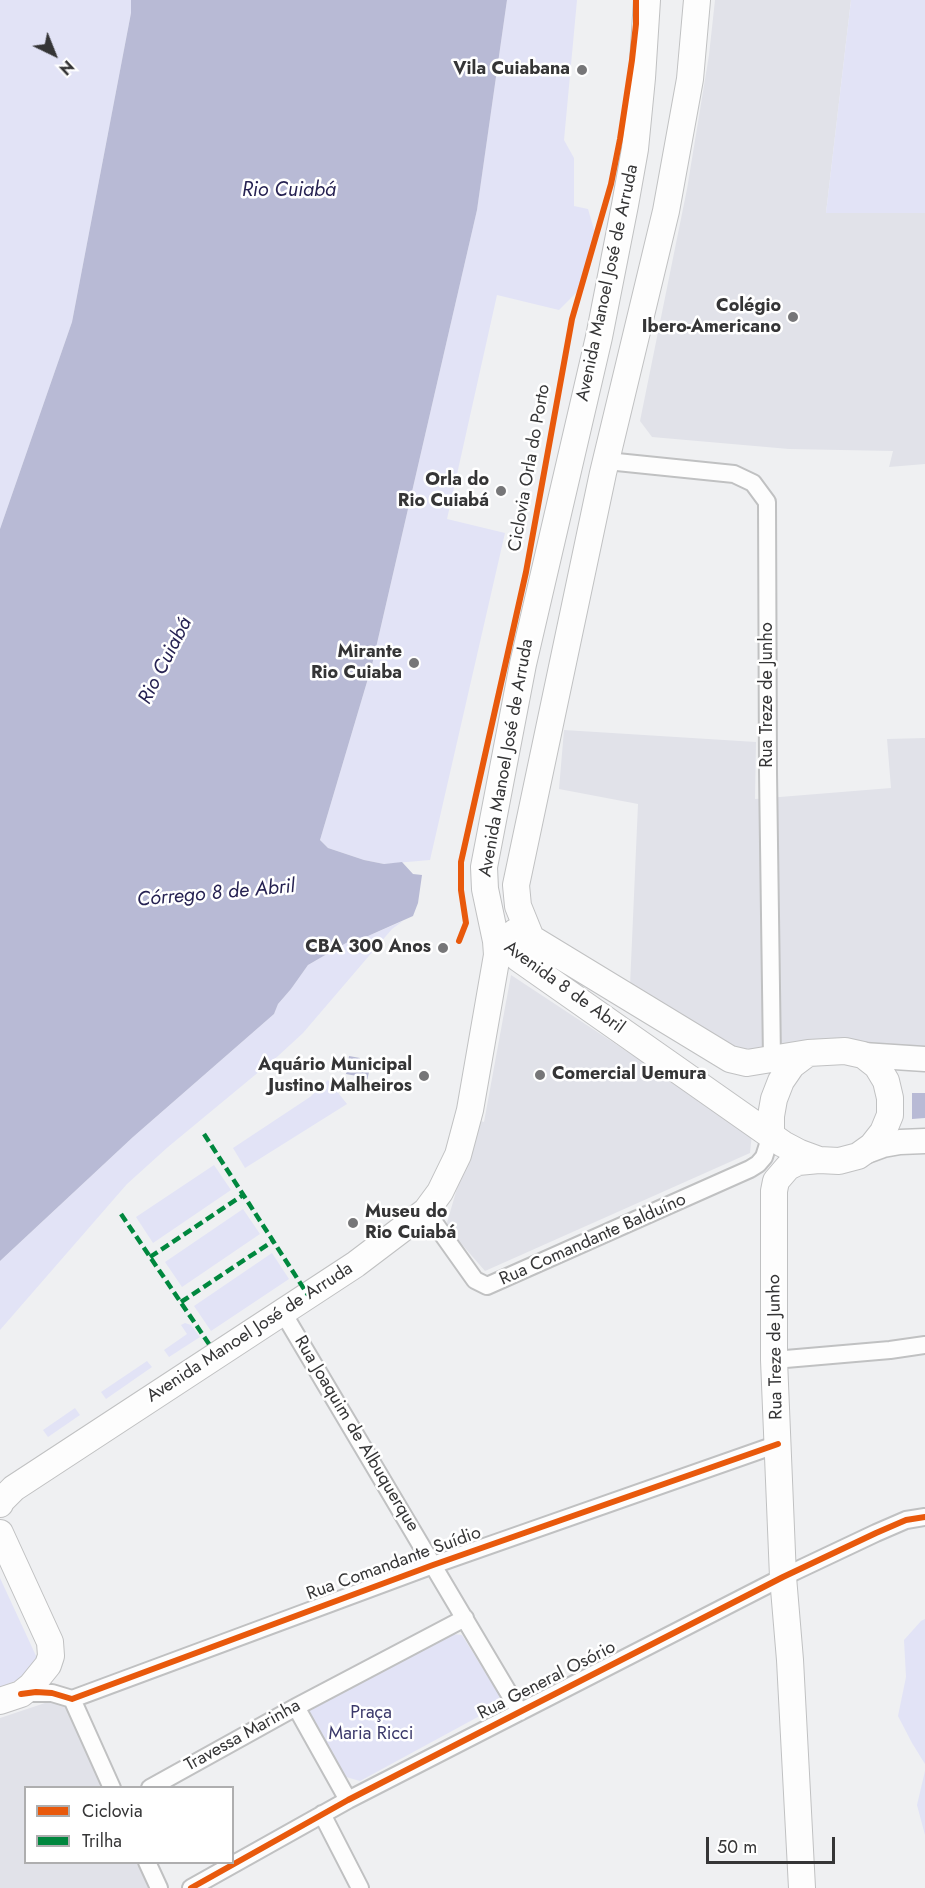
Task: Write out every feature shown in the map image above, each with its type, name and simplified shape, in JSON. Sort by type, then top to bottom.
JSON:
[{"type":"main road","name":"Avenida Manoel José de Arruda","points":[[0,1504],[14,1488],[356,1264],[426,1210],[440,1192],[458,1155],[470,1110],[497,963],[496,939],[484,883],[484,867],[523,664],[599,337],[625,205],[637,126],[647,0]]},
{"type":"main road","name":"Avenida Manoel José de Arruda","points":[[531,938],[518,906],[516,885],[603,473],[666,212],[690,79],[697,0]]},
{"type":"main road","points":[[484,883],[490,889],[501,890],[510,884],[519,869]]},
{"type":"main road","name":"Avenida 8 de Abril","points":[[925,1059],[863,1055],[846,1051],[808,1053],[747,1063],[730,1059],[531,938],[511,931],[496,939],[518,958],[800,1153],[819,1160],[839,1161],[883,1145],[925,1141]]},
{"type":"main road","points":[[771,1135],[774,1099],[781,1081],[792,1065],[808,1053]]},
{"type":"main road","points":[[863,1055],[876,1066],[886,1081],[890,1098],[890,1115],[883,1132],[864,1152]]},
{"type":"main road","name":"Rua Treze de Junho","points":[[801,1888],[790,1660],[783,1577],[774,1360],[774,1191],[776,1181],[788,1167],[798,1162],[819,1160]]},
{"type":"main road","points":[[0,1533],[50,1642],[50,1661],[31,1686],[10,1697]]},
{"type":"street","name":"Rua Treze de Junho","points":[[607,461],[734,474],[753,483],[767,502],[772,1059]]},
{"type":"street","name":"Rua Comandante Balduíno","points":[[426,1210],[475,1280],[487,1286],[750,1169],[764,1157],[771,1135]]},
{"type":"street","name":"Rua Joaquim de Albuquerque","points":[[282,1311],[520,1712]]},
{"type":"street","points":[[774,1360],[925,1345]]},
{"type":"street","name":"Rua Comandante Suídio","points":[[72,1699],[433,1565],[778,1444]]},
{"type":"street","name":"Rua General Osório","points":[[234,1864],[348,1800],[783,1577],[906,1520],[925,1517]]},
{"type":"street","name":"Travessa Marinha","points":[[154,1786],[296,1707],[465,1618]]},
{"type":"street","points":[[10,1697],[44,1692],[72,1699],[111,1786]]},
{"type":"street","points":[[296,1707],[348,1800]]},
{"type":"street","points":[[322,1814],[360,1888]]},
{"type":"street","points":[[147,1864],[159,1888]]},
{"type":"street","name":"Rua General Osório","points":[[191,1888],[233,1864]]},
{"type":"shaded area","name":"Colégio Ibero-Americano","points":[[715,0],[851,0],[826,213],[925,213],[925,464],[889,467],[893,451],[789,449],[652,437],[640,421],[687,189],[709,55]]},
{"type":"shaded area","points":[[564,730],[756,742],[755,799],[891,788],[887,739],[925,738],[925,1058],[743,1057],[630,986],[638,804],[559,789]]},
{"type":"shaded area","points":[[511,975],[752,1134],[750,1153],[485,1271],[446,1226],[477,1120],[484,1122]]},
{"type":"shaded area","points":[[51,1701],[70,1709],[105,1786],[24,1786],[24,1864],[139,1864],[151,1888],[0,1888],[0,1718]]},
{"type":"green space","points":[[0,0],[131,0],[131,13],[72,322],[0,529]]},
{"type":"green space","points":[[507,0],[577,0],[564,140],[574,158],[574,206],[588,209],[597,240],[582,287],[559,310],[497,295],[447,519],[505,533],[430,860],[384,864],[328,848],[320,840],[372,665],[477,210]]},
{"type":"green space","points":[[851,0],[925,0],[925,213],[826,213]]},
{"type":"green space","points":[[403,921],[392,929],[303,1033],[127,1184],[0,1330],[0,1261],[133,1137],[274,1014],[278,1004],[308,965],[353,939],[368,936]]},
{"type":"green space","points":[[328,1080],[347,1104],[245,1168],[233,1148],[310,1097]]},
{"type":"green space","points":[[214,1165],[231,1190],[153,1243],[136,1217]]},
{"type":"green space","points":[[243,1209],[260,1234],[182,1287],[165,1262]]},
{"type":"green space","points":[[272,1253],[289,1279],[211,1331],[194,1306]]},
{"type":"green space","points":[[185,1323],[191,1325],[200,1337],[169,1357],[164,1350],[187,1334],[181,1325]]},
{"type":"green space","points":[[147,1361],[152,1367],[106,1399],[101,1392]]},
{"type":"green space","points":[[75,1408],[80,1415],[48,1437],[43,1430]]},
{"type":"green space","points":[[0,1578],[37,1658],[28,1676],[0,1687]]},
{"type":"green space","points":[[925,1619],[925,1764],[898,1716],[906,1677],[904,1640]]},
{"type":"green space","name":"Praça Maria Ricci","points":[[453,1634],[462,1635],[500,1696],[498,1706],[360,1781],[346,1777],[309,1711],[317,1701]]},
{"type":"green space","points":[[925,1771],[925,1835],[917,1805]]},
{"type":"water","points":[[131,0],[507,0],[477,210],[372,665],[320,840],[328,848],[364,860],[384,864],[402,862],[413,874],[422,875],[418,903],[413,916],[368,936],[353,939],[308,965],[278,1004],[274,1014],[133,1137],[0,1261],[0,529],[72,322],[131,13]]},
{"type":"water","points":[[349,1056],[360,1058],[357,1070],[369,1072],[365,1090],[354,1088],[357,1076],[346,1074]]},
{"type":"water","points":[[912,1093],[925,1093],[925,1118],[912,1119]]},
{"type":"marked path","points":[[204,1134],[308,1295]]},
{"type":"marked path","points":[[150,1257],[243,1195]]},
{"type":"marked path","points":[[121,1214],[209,1344]]},
{"type":"marked path","points":[[181,1302],[273,1241]]},
{"type":"cycle path","name":"Ciclovia Orla do Porto","points":[[459,941],[466,923],[461,890],[461,862],[526,572],[572,319],[611,184],[632,60],[636,0]]},
{"type":"cycle path","points":[[21,1694],[52,1693],[72,1699],[433,1565],[778,1444]]},
{"type":"cycle path","points":[[234,1864],[348,1800],[783,1577],[906,1520],[925,1517]]},
{"type":"cycle path","points":[[191,1888],[234,1864]]},
{"type":"place","name":"Vila Cuiabana","points":[[582,70]]},
{"type":"place","name":"Colégio Ibero-Americano","points":[[793,317]]},
{"type":"place","name":"Orla do Rio Cuiabá","points":[[501,491]]},
{"type":"place","name":"Mirante Rio Cuiaba","points":[[414,663]]},
{"type":"place","name":"CBA 300 Anos","points":[[443,948]]},
{"type":"place","name":"Comercial Uemura","points":[[540,1075]]},
{"type":"place","name":"Aquário Municipal Justino Malheiros","points":[[424,1076]]},
{"type":"place","name":"Museu do Rio Cuiabá","points":[[353,1223]]},
{"type":"water label","name":"Rio Cuiabá","points":[[289,191]]},
{"type":"water label","name":"Rio Cuiabá","points":[[166,661]]},
{"type":"water label","name":"Córrego 8 de Abril","points":[[216,894]]}]
